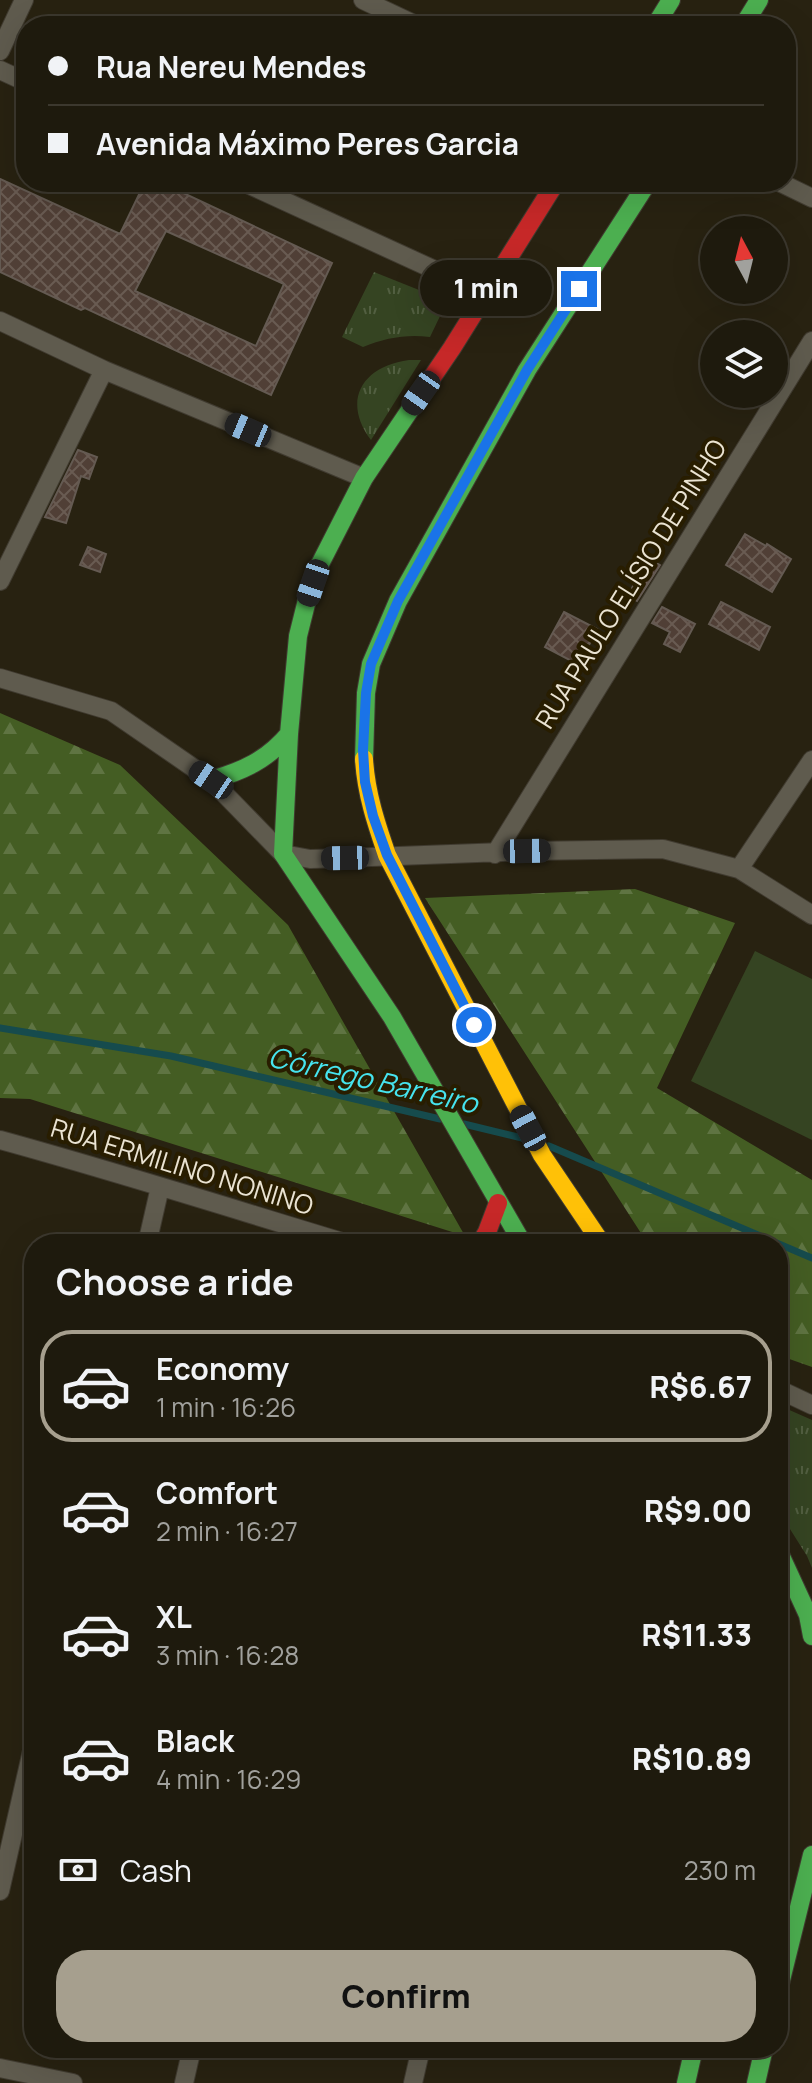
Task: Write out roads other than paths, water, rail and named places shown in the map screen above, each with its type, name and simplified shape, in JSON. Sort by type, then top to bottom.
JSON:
[{"type":"main road","points":[[517,1234],[392,1017],[283,854],[298,636],[319,566],[364,478],[452,348],[550,192]]},
{"type":"main road","points":[[595,1234],[542,1155],[387,855],[365,782],[363,750],[371,664],[398,601],[527,370],[642,192]]},
{"type":"main road","points":[[211,780],[242,771],[266,759],[289,734]]},
{"type":"main road","points":[[486,1234],[498,1203]]},
{"type":"main road","points":[[788,1572],[808,1615],[812,1636]]},
{"type":"main road","points":[[788,1952],[812,1855]]},
{"type":"main road","points":[[686,2083],[692,2058]]},
{"type":"main road","points":[[756,2083],[762,2058]]},
{"type":"street","points":[[363,0],[397,16]]},
{"type":"street","points":[[0,51],[16,17]]},
{"type":"street","points":[[265,192],[485,293]]},
{"type":"street","points":[[0,321],[104,370],[364,478]]},
{"type":"street","name":"RUA PAULO ELÍSIO DE PINHO","points":[[495,854],[812,341]]},
{"type":"street","points":[[0,581],[104,370]]},
{"type":"street","points":[[0,678],[111,711],[211,780],[283,854],[310,859],[663,849],[739,869],[812,915]]},
{"type":"street","points":[[739,869],[812,760]]},
{"type":"street","name":"RUA ERMILINO NONINO","points":[[0,1140],[316,1234]]},
{"type":"street","points":[[149,1234],[160,1187]]},
{"type":"street","points":[[788,1394],[812,1405]]},
{"type":"street","points":[[0,1891],[24,1786]]},
{"type":"street","points":[[184,2083],[190,2058]]},
{"type":"street","points":[[413,2083],[419,2058]]},
{"type":"street","points":[[0,2068],[73,2083]]},
{"type":"waterway","name":"Córrego Barreiro","points":[[0,1028],[171,1056],[440,1119]]},
{"type":"waterway","name":"Córrego Barreiro","points":[[464,1124],[522,1138]]},
{"type":"waterway","name":"Córrego Barreiro","points":[[549,1146],[756,1234]]},
{"type":"waterway","name":"Córrego Barreiro","points":[[788,1248],[812,1258]]}]
